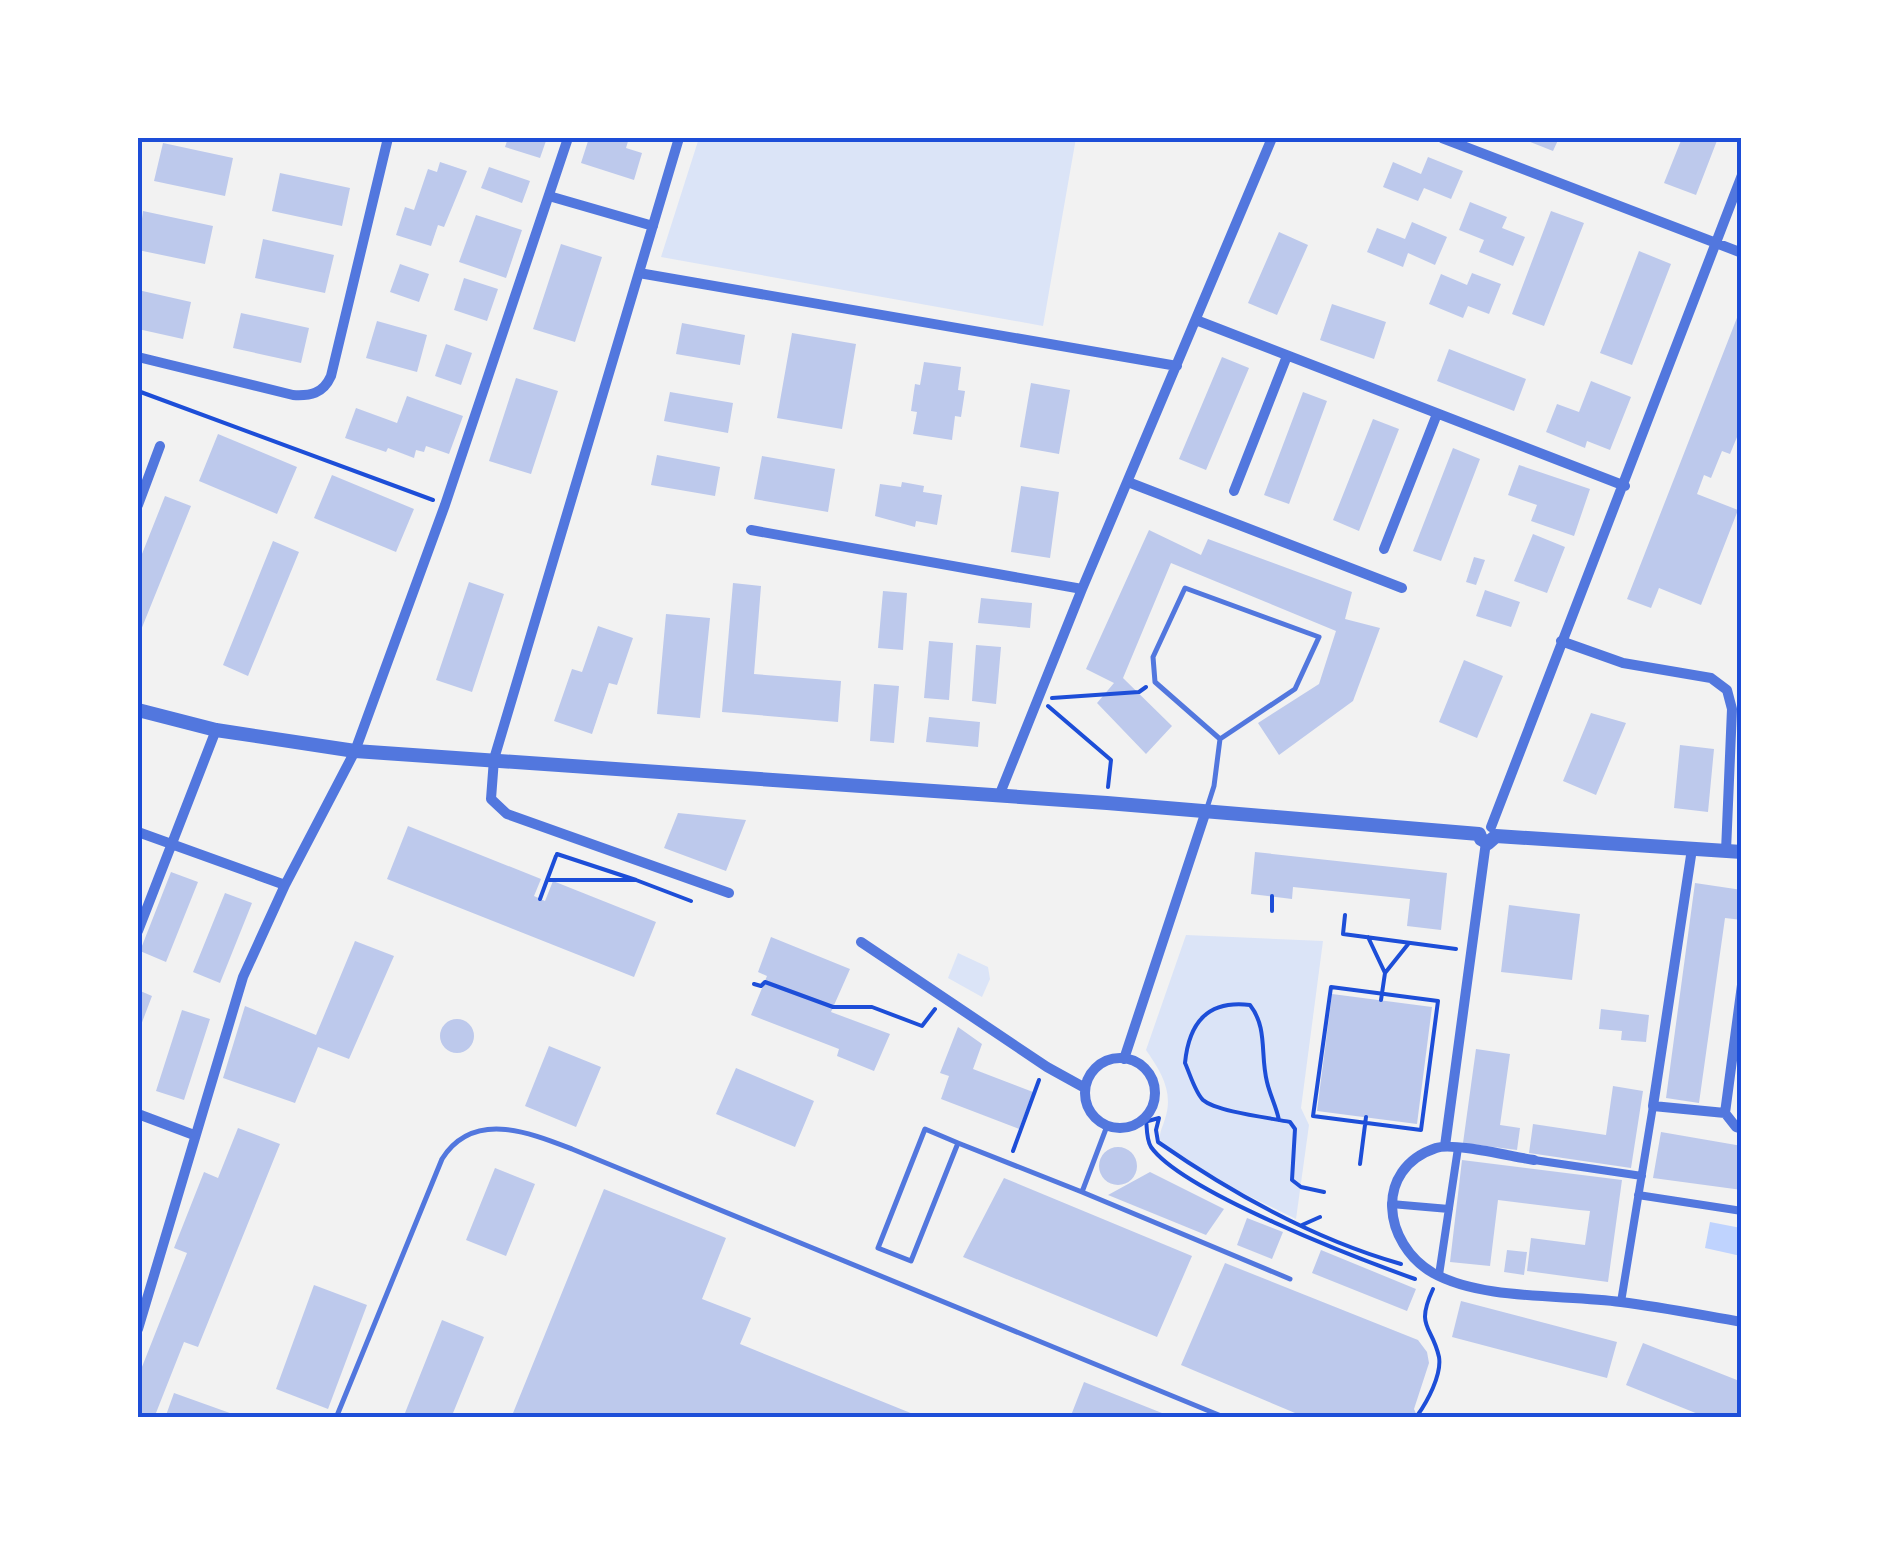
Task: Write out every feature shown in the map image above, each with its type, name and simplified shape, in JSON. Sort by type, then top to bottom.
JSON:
[{"type":"street","points":[[138,357],[292,396],[311,395],[324,387],[330,376],[388,138]]},
{"type":"street","points":[[138,1328],[243,977],[285,884],[355,752],[446,505],[568,138]]},
{"type":"street","points":[[680,138],[494,759],[491,798],[507,814],[728,893]]},
{"type":"street","points":[[999,796],[1272,138]]},
{"type":"street","points":[[1442,138],[1742,253]]},
{"type":"street","points":[[1445,1146],[1488,835],[1742,174]]},
{"type":"street","points":[[548,196],[653,226]]},
{"type":"street","points":[[639,272],[1177,366]]},
{"type":"street","points":[[1196,320],[1625,486]]},
{"type":"street","points":[[1234,491],[1288,356]]},
{"type":"street","points":[[1384,550],[1437,414]]},
{"type":"street","points":[[138,505],[160,446]]},
{"type":"street","points":[[1128,482],[1402,588]]},
{"type":"street","points":[[752,530],[1082,589]]},
{"type":"street","points":[[138,710],[216,730],[355,752],[494,759],[1734,852],[1732,709],[1727,690],[1711,678],[1622,663],[1561,641]]},
{"type":"street","points":[[138,932],[216,730]]},
{"type":"street","points":[[1124,1059],[1205,814]]},
{"type":"street","points":[[138,832],[285,884]]},
{"type":"street","points":[[1621,1302],[1692,849]]},
{"type":"street","points":[[862,942],[1047,1067],[1085,1088]]},
{"type":"street","points":[[1742,985],[1725,1113],[1742,1129]]},
{"type":"street","points":[[1124,1059],[1144,1068],[1150,1076],[1154,1098],[1143,1121],[1117,1128],[1107,1126],[1090,1110],[1085,1088],[1094,1070],[1103,1063],[1124,1059]]},
{"type":"street","points":[[1653,1106],[1725,1113]]},
{"type":"street","points":[[138,1114],[194,1135]]},
{"type":"street","points":[[1642,1176],[1445,1146],[1426,1152],[1404,1171],[1394,1190],[1392,1222],[1415,1260],[1437,1274],[1488,1289],[1621,1302],[1742,1322]]},
{"type":"street","points":[[1437,1274],[1458,1148]]},
{"type":"street","points":[[1638,1195],[1742,1211]]},
{"type":"street","points":[[1391,1204],[1449,1209]]},
{"type":"lane","points":[[1205,814],[1214,786],[1220,739],[1295,689],[1320,637],[1185,588],[1153,657],[1155,682],[1220,739]]},
{"type":"lane","points":[[1082,1192],[1107,1126]]},
{"type":"lane","points":[[336,1418],[442,1159],[463,1136],[495,1128],[572,1150],[1226,1418]]},
{"type":"lane","points":[[958,1142],[911,1261],[878,1248],[924,1130],[958,1142],[1082,1192],[1290,1279]]},
{"type":"path","points":[[138,391],[446,505]]},
{"type":"path","points":[[1040,698],[1140,692],[1155,682]]},
{"type":"path","points":[[1040,698],[1111,760],[1107,804]]},
{"type":"path","points":[[540,898],[556,857],[692,901]]},
{"type":"path","points":[[547,880],[636,880]]},
{"type":"path","points":[[1272,896],[1272,910]]},
{"type":"path","points":[[1345,915],[1343,934],[1456,949]]},
{"type":"path","points":[[1368,937],[1385,972]]},
{"type":"path","points":[[1381,997],[1385,972],[1409,942]]},
{"type":"path","points":[[754,984],[761,986],[765,982],[833,1007],[872,1007],[922,1026],[944,997]]},
{"type":"path","points":[[1331,987],[1438,1002],[1421,1130],[1366,1120],[1314,1116],[1331,987]]},
{"type":"path","points":[[1279,1120],[1266,1081],[1264,1045],[1255,1011],[1250,1004],[1228,1002],[1212,1008],[1193,1030],[1185,1064],[1204,1100],[1219,1107],[1279,1120],[1290,1122],[1295,1129],[1292,1180],[1324,1192]]},
{"type":"path","points":[[843,1016],[846,1007]]},
{"type":"path","points":[[1008,1162],[1039,1080]]},
{"type":"path","points":[[1404,1265],[1221,1186],[1158,1142],[1159,1118],[1143,1121],[1154,1152],[1191,1178],[1299,1232],[1421,1281],[1437,1274]]},
{"type":"path","points":[[1360,1164],[1366,1120]]},
{"type":"path","points":[[1299,1232],[1302,1224],[1320,1217]]},
{"type":"path","points":[[1417,1416],[1439,1367],[1438,1352],[1425,1326],[1437,1274]]},
{"type":"shaded area","points":[[699,138],[1076,138],[1043,326],[661,257]]},
{"type":"shaded area","points":[[1186,935],[1323,941],[1301,1108],[1309,1125],[1296,1219],[1224,1184],[1160,1143],[1167,1091],[1146,1050]]},
{"type":"shaded area","points":[[958,953],[988,967],[990,979],[982,997],[948,978]]},
{"type":"water","points":[[1710,1222],[1741,1228],[1741,1256],[1705,1248]]},
{"type":"building","points":[[508,138],[547,138],[540,158],[505,147]]},
{"type":"building","points":[[589,138],[629,138],[626,148],[642,153],[634,180],[581,163]]},
{"type":"building","points":[[1520,138],[1559,138],[1553,151]]},
{"type":"building","points":[[1682,138],[1718,138],[1696,195],[1664,183]]},
{"type":"building","points":[[163,143],[233,158],[225,196],[154,181]]},
{"type":"building","points":[[1428,157],[1463,171],[1451,199],[1424,188],[1418,201],[1383,187],[1393,162],[1421,174]]},
{"type":"building","points":[[440,162],[467,171],[444,227],[438,225],[431,246],[396,235],[405,207],[414,210],[428,169],[437,172]]},
{"type":"building","points":[[489,167],[530,181],[522,203],[481,188]]},
{"type":"building","points":[[280,173],[350,188],[342,226],[272,211]]},
{"type":"building","points":[[1470,202],[1507,217],[1502,228],[1525,237],[1513,266],[1479,252],[1484,240],[1459,230]]},
{"type":"building","points":[[143,211],[213,226],[205,264],[138,250]]},
{"type":"building","points":[[1551,211],[1584,223],[1544,326],[1512,314]]},
{"type":"building","points":[[476,215],[522,230],[506,278],[459,262]]},
{"type":"building","points":[[1412,222],[1447,237],[1435,265],[1408,253],[1403,267],[1367,252],[1377,228],[1405,239]]},
{"type":"building","points":[[1279,232],[1308,245],[1277,315],[1248,303]]},
{"type":"building","points":[[263,239],[334,255],[325,293],[255,278]]},
{"type":"building","points":[[561,244],[602,257],[575,342],[533,329]]},
{"type":"building","points":[[1639,251],[1671,264],[1632,365],[1600,353]]},
{"type":"building","points":[[400,264],[429,274],[419,302],[390,292]]},
{"type":"building","points":[[1472,273],[1501,284],[1489,314],[1468,306],[1463,318],[1429,304],[1441,274],[1467,285]]},
{"type":"building","points":[[464,278],[498,289],[487,321],[454,310]]},
{"type":"building","points":[[138,290],[191,302],[183,339],[138,329]]},
{"type":"building","points":[[1332,304],[1386,322],[1374,359],[1320,340]]},
{"type":"building","points":[[1742,305],[1742,425],[1730,454],[1722,451],[1711,478],[1704,475],[1697,494],[1738,510],[1701,605],[1659,588],[1651,608],[1627,599]]},
{"type":"building","points":[[241,313],[309,328],[301,363],[233,348]]},
{"type":"building","points":[[377,321],[427,335],[417,372],[366,358]]},
{"type":"building","points":[[682,323],[745,335],[740,365],[676,354]]},
{"type":"building","points":[[792,333],[856,344],[842,429],[777,418]]},
{"type":"building","points":[[446,344],[472,353],[461,385],[435,376]]},
{"type":"building","points":[[1449,349],[1526,379],[1514,411],[1437,381]]},
{"type":"building","points":[[1222,357],[1249,368],[1206,470],[1179,459]]},
{"type":"building","points":[[924,362],[961,367],[958,390],[965,391],[961,417],[955,416],[952,440],[913,434],[917,412],[911,411],[915,384],[920,385]]},
{"type":"building","points":[[516,378],[558,391],[531,474],[489,461]]},
{"type":"building","points":[[1591,381],[1631,397],[1610,450],[1587,441],[1585,448],[1546,432],[1557,404],[1579,412]]},
{"type":"building","points":[[1031,383],[1070,390],[1059,454],[1020,447]]},
{"type":"building","points":[[670,392],[733,403],[728,433],[664,421]]},
{"type":"building","points":[[1303,392],[1327,401],[1289,504],[1264,495]]},
{"type":"building","points":[[407,396],[463,416],[449,454],[426,446],[424,452],[416,450],[414,458],[345,438],[356,408],[397,423]]},
{"type":"building","points":[[1373,419],[1399,429],[1359,531],[1333,520]]},
{"type":"building","points":[[218,434],[297,467],[277,514],[199,481]]},
{"type":"building","points":[[1453,448],[1480,459],[1441,561],[1413,551]]},
{"type":"building","points":[[657,455],[720,467],[715,496],[651,485]]},
{"type":"building","points":[[762,456],[835,469],[828,512],[754,499]]},
{"type":"building","points":[[1519,465],[1590,489],[1574,536],[1531,521],[1537,505],[1508,495]]},
{"type":"building","points":[[332,475],[414,509],[396,552],[314,518]]},
{"type":"building","points":[[902,482],[924,486],[923,492],[942,495],[937,525],[916,521],[915,527],[875,516],[880,484],[901,487]]},
{"type":"building","points":[[1021,486],[1059,492],[1050,558],[1011,552]]},
{"type":"building","points":[[165,496],[191,506],[141,630],[138,564]]},
{"type":"building","points":[[1149,530],[1201,555],[1208,539],[1352,592],[1345,619],[1380,628],[1353,701],[1279,755],[1258,723],[1319,684],[1336,631],[1171,563],[1123,678],[1172,726],[1146,754],[1097,703],[1114,683],[1086,669]]},
{"type":"building","points":[[1533,534],[1565,547],[1547,593],[1514,581]]},
{"type":"building","points":[[273,541],[299,552],[248,676],[223,665]]},
{"type":"building","points":[[1474,557],[1485,560],[1476,585],[1466,582]]},
{"type":"building","points":[[469,582],[504,594],[472,692],[436,680]]},
{"type":"building","points":[[733,583],[761,586],[754,674],[841,681],[838,722],[722,712]]},
{"type":"building","points":[[1485,590],[1520,602],[1511,627],[1476,616]]},
{"type":"building","points":[[883,591],[907,593],[903,650],[878,648]]},
{"type":"building","points":[[981,598],[1032,603],[1030,628],[978,623]]},
{"type":"building","points":[[666,614],[710,618],[700,718],[657,714]]},
{"type":"building","points":[[598,626],[633,638],[617,685],[609,683],[592,734],[554,721],[572,669],[582,672]]},
{"type":"building","points":[[929,641],[953,643],[949,700],[924,698]]},
{"type":"building","points":[[976,645],[1001,647],[996,704],[972,701]]},
{"type":"building","points":[[1464,660],[1503,676],[1477,738],[1439,722]]},
{"type":"building","points":[[874,684],[899,686],[894,743],[870,741]]},
{"type":"building","points":[[1591,713],[1626,723],[1596,795],[1563,781]]},
{"type":"building","points":[[929,717],[980,722],[978,747],[926,742]]},
{"type":"building","points":[[1680,745],[1714,749],[1708,812],[1674,808]]},
{"type":"building","points":[[678,813],[746,820],[726,871],[664,848]]},
{"type":"building","points":[[408,826],[541,879],[534,896],[545,901],[553,881],[656,922],[634,977],[387,879]]},
{"type":"building","points":[[1255,852],[1447,873],[1441,930],[1407,926],[1410,899],[1293,887],[1292,899],[1251,894]]},
{"type":"building","points":[[171,872],[198,882],[166,962],[140,951]]},
{"type":"building","points":[[1695,883],[1742,890],[1742,920],[1725,918],[1699,1103],[1666,1098]]},
{"type":"building","points":[[225,893],[252,903],[220,983],[193,972]]},
{"type":"building","points":[[1509,905],[1580,914],[1572,980],[1501,972]]},
{"type":"building","points":[[771,937],[850,969],[831,1012],[890,1034],[874,1071],[837,1056],[839,1049],[751,1015],[767,976],[758,972]]},
{"type":"building","points":[[355,941],[394,956],[349,1059],[318,1047],[295,1103],[223,1078],[245,1006],[316,1035]]},
{"type":"building","points":[[138,990],[152,996],[138,1033]]},
{"type":"building","points":[[1332,994],[1432,1007],[1417,1124],[1317,1111]]},
{"type":"building","points":[[1601,1009],[1649,1015],[1646,1042],[1621,1040],[1622,1031],[1599,1029]]},
{"type":"building","points":[[182,1010],[210,1019],[184,1100],[156,1091]]},
{"type":"building","points":[[457,1019],[469,1024],[474,1036],[469,1048],[457,1053],[445,1048],[440,1036],[445,1024]]},
{"type":"building","points":[[958,1027],[982,1044],[973,1069],[1033,1092],[1019,1129],[941,1099],[949,1076],[940,1073]]},
{"type":"building","points":[[549,1046],[601,1067],[576,1127],[525,1106]]},
{"type":"building","points":[[1476,1049],[1510,1054],[1500,1125],[1520,1128],[1517,1150],[1463,1143]]},
{"type":"building","points":[[736,1068],[814,1101],[795,1147],[716,1114]]},
{"type":"building","points":[[1613,1086],[1643,1091],[1631,1168],[1529,1153],[1533,1124],[1606,1135]]},
{"type":"building","points":[[238,1128],[280,1144],[198,1347],[184,1342],[154,1418],[138,1418],[138,1377],[187,1253],[174,1248],[204,1172],[218,1178]]},
{"type":"building","points":[[1661,1132],[1742,1146],[1742,1190],[1653,1178]]},
{"type":"building","points":[[1118,1147],[1131,1153],[1137,1166],[1131,1179],[1118,1185],[1105,1179],[1099,1166],[1105,1153]]},
{"type":"building","points":[[1462,1160],[1622,1180],[1608,1282],[1527,1271],[1531,1238],[1585,1245],[1590,1211],[1498,1200],[1490,1266],[1450,1262]]},
{"type":"building","points":[[495,1168],[535,1184],[506,1256],[466,1240]]},
{"type":"building","points":[[1150,1172],[1224,1209],[1206,1235],[1108,1195]]},
{"type":"building","points":[[1004,1178],[1192,1256],[1157,1337],[963,1257]]},
{"type":"building","points":[[604,1189],[726,1238],[702,1299],[751,1318],[740,1344],[923,1418],[511,1418]]},
{"type":"building","points":[[1247,1218],[1283,1232],[1272,1259],[1237,1245]]},
{"type":"building","points":[[1321,1250],[1416,1289],[1407,1311],[1312,1273]]},
{"type":"building","points":[[1507,1250],[1527,1252],[1524,1275],[1504,1272]]},
{"type":"building","points":[[1225,1263],[1418,1340],[1429,1363],[1414,1409],[1418,1418],[1307,1418],[1181,1365]]},
{"type":"building","points":[[314,1285],[367,1305],[328,1409],[276,1389]]},
{"type":"building","points":[[1461,1301],[1617,1342],[1607,1378],[1452,1337]]},
{"type":"building","points":[[442,1320],[484,1337],[451,1418],[403,1418]]},
{"type":"building","points":[[1643,1343],[1742,1382],[1742,1418],[1708,1418],[1626,1385]]},
{"type":"building","points":[[1084,1382],[1172,1417],[1172,1418],[1070,1418]]},
{"type":"building","points":[[174,1393],[241,1417],[165,1418]]}]
